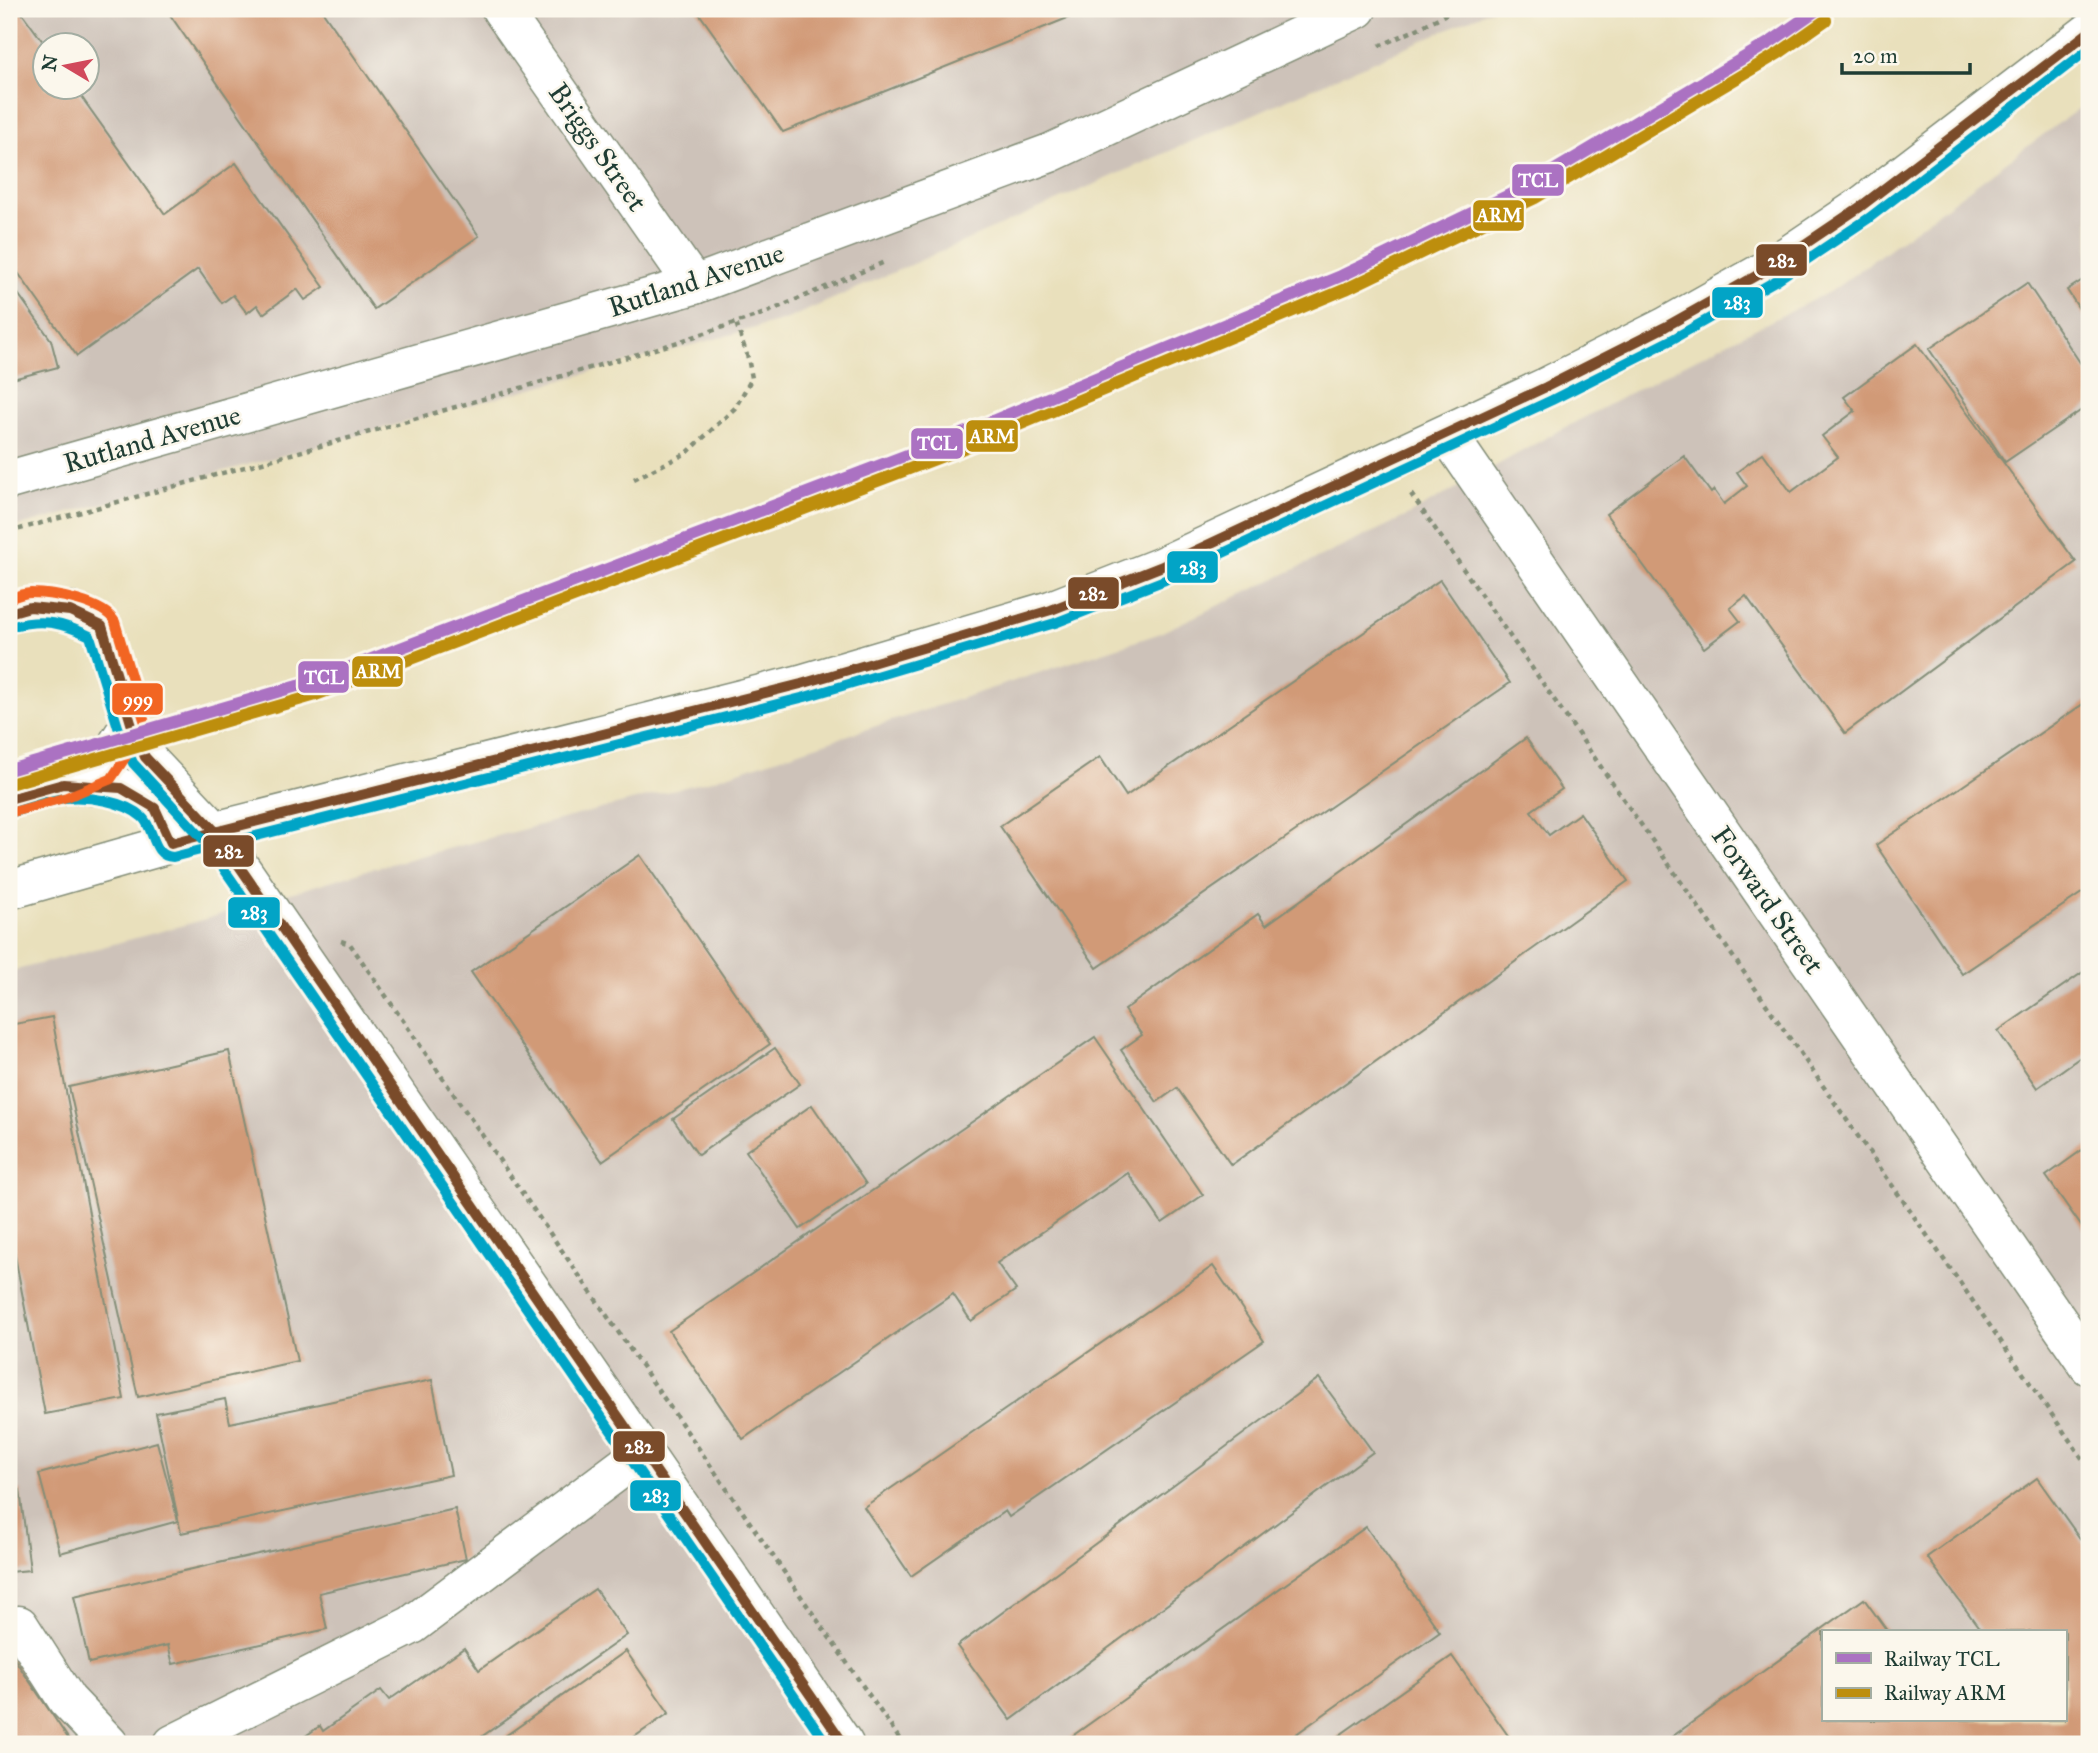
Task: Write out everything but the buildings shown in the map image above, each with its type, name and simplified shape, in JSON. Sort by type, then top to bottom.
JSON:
[{"type":"street","name":"Briggs Street","points":[[501,9],[694,285]]},
{"type":"street","name":"Rutland Avenue","points":[[9,480],[694,285],[1050,153],[1357,9]]},
{"type":"street","points":[[9,890],[215,831],[801,684],[1051,610],[1160,568],[1448,435],[1641,339],[1768,270],[1860,207],[2089,33]]},
{"type":"street","name":"Forward Street","points":[[1448,435],[2089,1366]]},
{"type":"street","points":[[9,612],[30,607],[70,611],[102,626],[131,723],[145,757],[215,831],[844,1744]]},
{"type":"street","points":[[9,799],[63,784],[103,767],[131,723]]},
{"type":"street","points":[[63,784],[121,788],[155,808],[171,843]]},
{"type":"street","points":[[173,1744],[412,1625],[643,1452]]},
{"type":"street","points":[[19,1625],[67,1700],[108,1744]]},
{"type":"path","points":[[634,479],[687,453],[735,408],[752,379],[736,323]]},
{"type":"path","points":[[1408,491],[2089,1468]]},
{"type":"path","points":[[338,940],[350,944],[904,1744]]},
{"type":"shaded area","points":[[9,9],[1493,9],[785,320],[9,529]]},
{"type":"shaded area","points":[[2089,101],[2089,1744],[23,1744],[9,1724],[9,972],[199,921],[363,871],[708,781],[1158,634],[1405,517],[1681,366],[1833,290]]},
{"type":"rail line","name":"TCL","points":[[9,770],[311,682],[954,437],[1341,276],[1528,186],[1772,41],[1818,9]]},
{"type":"rail line","name":"ARM","points":[[13,783],[316,695],[959,450],[1346,289],[1535,198],[1779,53],[1826,20]]},
{"type":"transit line","name":"282","points":[[9,799],[63,784],[121,788],[155,808],[171,843],[801,684],[1051,610],[1160,567],[1546,387],[1665,327],[1768,269],[1860,207],[2089,32]]},
{"type":"transit line","name":"283","points":[[13,812],[65,798],[116,803],[142,817],[157,847],[161,852],[173,857],[805,697],[1055,623],[1165,580],[1552,400],[1671,340],[1775,281],[1869,218],[2089,49]]},
{"type":"transit line","name":"999","points":[[9,599],[28,593],[40,593],[77,600],[109,615],[115,622],[145,723],[143,731],[111,779],[67,797],[13,812]]},
{"type":"transit line","name":"282","points":[[9,613],[30,607],[70,611],[102,626],[131,723],[145,757],[215,831],[844,1744]]},
{"type":"transit line","name":"283","points":[[13,626],[34,622],[53,623],[90,636],[118,727],[133,763],[204,840],[827,1744]]}]
